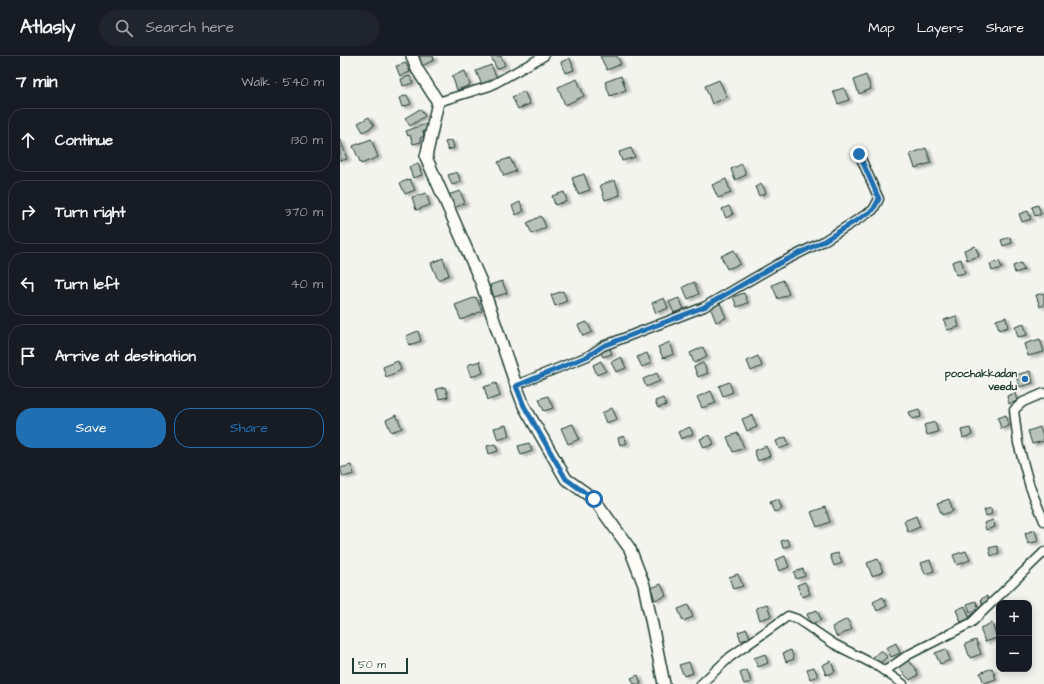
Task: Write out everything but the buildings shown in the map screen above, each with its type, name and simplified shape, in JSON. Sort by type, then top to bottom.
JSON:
[{"type":"street","points":[[412,56],[417,69],[438,102],[426,157],[481,282],[524,406],[566,479],[594,499],[630,548],[644,585],[664,684]]},
{"type":"street","points":[[438,102],[490,86],[544,56]]},
{"type":"street","points":[[516,386],[588,356],[603,346],[704,307],[778,264],[822,242],[873,210],[879,199],[859,154]]},
{"type":"street","points":[[1044,393],[1023,402],[1014,410],[1018,443],[1030,487],[1044,521]]},
{"type":"street","points":[[885,671],[908,655],[971,623],[1044,552]]},
{"type":"street","points":[[701,684],[730,657],[788,616],[797,619],[834,644],[885,671],[903,684]]},
{"type":"place","name":"poochakkadan veedu","points":[[1025,379]]},
{"type":"route","points":[[594,499],[566,479],[524,406],[516,386],[588,356],[603,346],[704,307],[778,264],[822,242],[873,210],[879,199],[859,154]]}]
